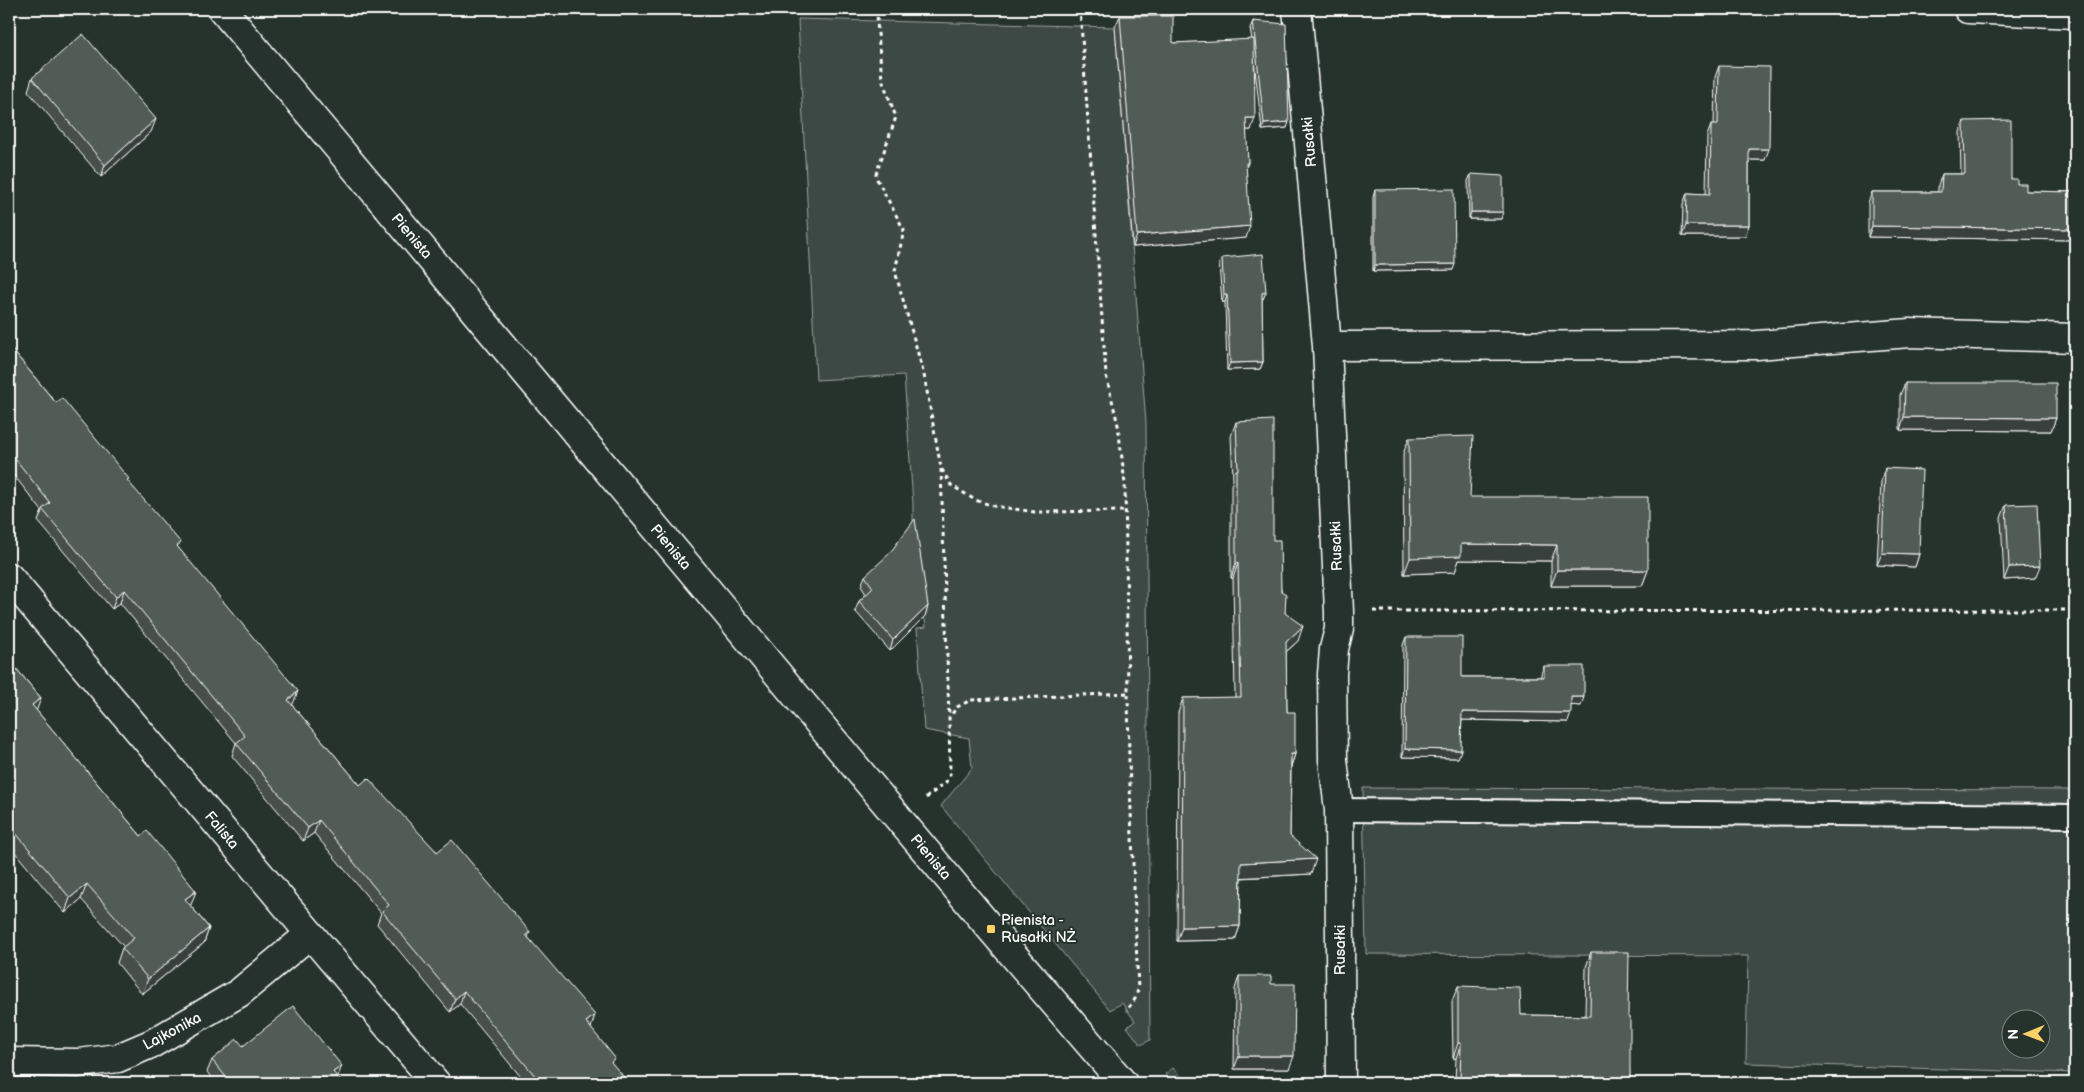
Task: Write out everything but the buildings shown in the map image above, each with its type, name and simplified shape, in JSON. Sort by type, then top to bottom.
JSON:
[{"type":"street","name":"Pienista","points":[[222,9],[1123,1083]]},
{"type":"street","name":"Rusałki","points":[[1297,9],[1327,346],[1339,612],[1339,629],[1334,649],[1332,674],[1333,760],[1339,810],[1340,1083]]},
{"type":"street","points":[[1968,9],[2075,14]]},
{"type":"street","points":[[1327,346],[1757,345],[1910,333],[2075,338]]},
{"type":"street","name":"Falista","points":[[9,577],[436,1083]]},
{"type":"street","name":"Lajkonika","points":[[9,1062],[79,1063],[118,1058],[153,1043],[239,993],[310,934]]},
{"type":"lane","points":[[1339,810],[2075,816]]},
{"type":"path","points":[[878,9],[877,22],[882,79],[896,117],[876,174],[904,230],[895,271],[924,375],[942,468],[950,774],[946,782],[924,800]]},
{"type":"path","points":[[1080,9],[1106,375],[1118,425],[1125,484],[1128,693],[1138,990],[1135,1000],[1126,1011]]},
{"type":"path","points":[[942,468],[951,485],[975,500],[994,506],[1035,512],[1126,511]]},
{"type":"path","points":[[1339,612],[2075,610]]},
{"type":"path","points":[[949,718],[957,707],[971,700],[1128,693]]},
{"type":"shaded area","points":[[798,19],[1115,27],[1146,423],[1150,1040],[1141,1045],[1127,1027],[1135,1021],[1122,1003],[1110,1010],[941,806],[972,768],[969,738],[924,730],[917,628],[926,627],[913,545],[913,504],[904,375],[816,380]]},
{"type":"shaded area","points":[[1363,788],[2075,790],[2075,1073],[1746,1063],[1748,956],[1366,954]]},
{"type":"shaded area","points":[[1173,1068],[1187,1083],[1172,1083],[1165,1074]]},
{"type":"place","name":"Pienista - Rusałki NŻ","points":[[991,929]]}]
